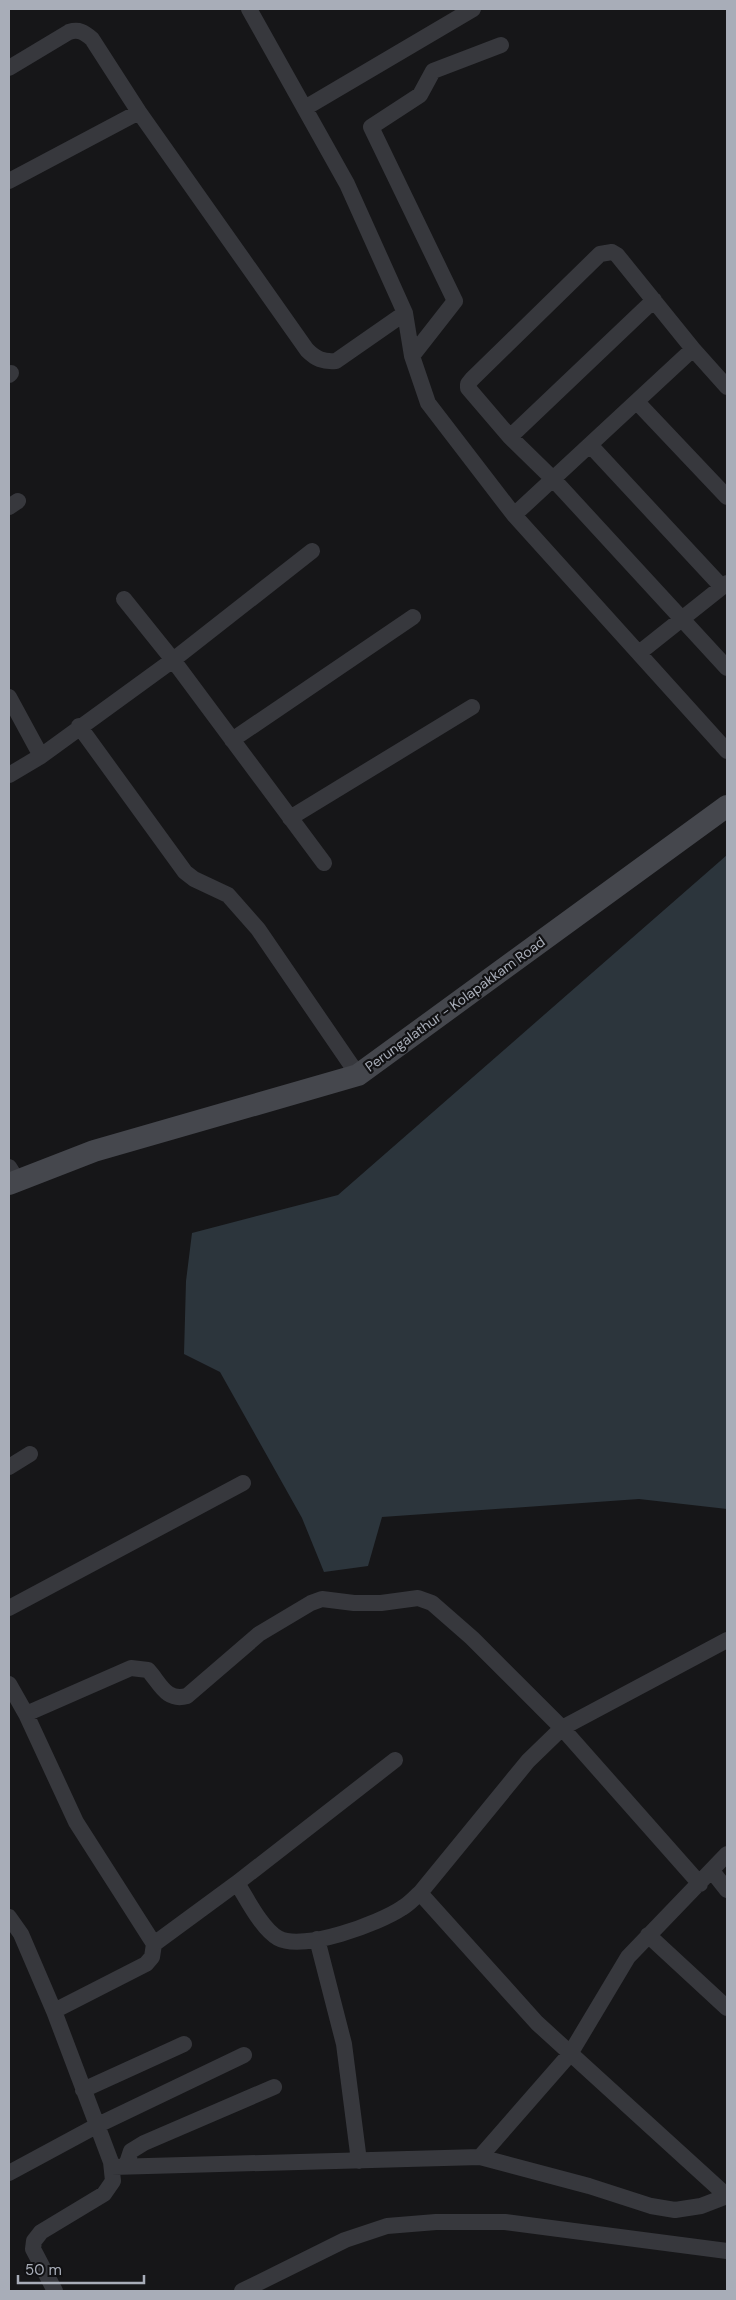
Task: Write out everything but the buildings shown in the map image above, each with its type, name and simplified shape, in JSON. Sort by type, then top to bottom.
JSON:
[{"type":"main road","name":"Perungalathur - Kolapakkam Road","points":[[11,1177],[94,1151],[358,1075],[727,806]]},
{"type":"street","points":[[250,9],[347,184],[405,313],[412,356],[428,403],[514,515],[727,751]]},
{"type":"street","points":[[304,108],[473,9]]},
{"type":"street","points":[[9,68],[69,32],[76,30],[84,32],[92,39],[139,112],[307,350],[316,358],[326,362],[336,361],[405,313]]},
{"type":"street","points":[[412,356],[455,301],[371,127],[420,95],[433,72],[501,46]]},
{"type":"street","points":[[9,181],[139,112]]},
{"type":"street","points":[[727,387],[693,349],[617,255],[612,252],[600,254],[468,384],[471,393],[510,437],[554,480],[727,668]]},
{"type":"street","points":[[510,437],[654,300]]},
{"type":"street","points":[[514,515],[591,446],[693,349]]},
{"type":"street","points":[[638,402],[727,496]]},
{"type":"street","points":[[591,446],[724,585],[639,653]]},
{"type":"street","points":[[9,775],[41,756],[79,726],[173,660],[312,551]]},
{"type":"street","points":[[124,598],[173,660],[324,863]]},
{"type":"street","points":[[232,740],[413,617]]},
{"type":"street","points":[[9,697],[41,756]]},
{"type":"street","points":[[290,818],[472,707]]},
{"type":"street","points":[[79,726],[185,872],[194,879],[228,895],[258,929],[358,1075]]},
{"type":"street","points":[[9,1467],[30,1454]]},
{"type":"street","points":[[9,1608],[243,1483]]},
{"type":"street","points":[[26,1714],[131,1668],[148,1670],[165,1693],[172,1697],[187,1696],[260,1634],[311,1603],[322,1599],[354,1603],[418,1598],[432,1603],[472,1638],[562,1728],[700,1884]]},
{"type":"street","points":[[237,1883],[273,1935],[288,1941],[317,1939],[356,1930],[382,1920],[404,1907],[420,1893],[457,1850],[488,1808],[528,1760],[562,1728],[727,1640]]},
{"type":"street","points":[[9,1684],[26,1714],[76,1822],[154,1944],[152,1957],[146,1964],[54,2011]]},
{"type":"street","points":[[154,1944],[237,1883],[395,1760]]},
{"type":"street","points":[[480,2157],[570,2054],[628,1957],[727,1854]]},
{"type":"street","points":[[712,1871],[727,1890]]},
{"type":"street","points":[[119,2167],[480,2157],[589,2186],[650,2206],[675,2210],[701,2206],[727,2196],[537,2023],[420,1893]]},
{"type":"street","points":[[9,1917],[21,1934],[54,2011],[83,2090],[119,2167]]},
{"type":"street","points":[[648,1935],[727,2008]]},
{"type":"street","points":[[317,1939],[344,2044],[359,2161]]},
{"type":"street","points":[[83,2090],[184,2044]]},
{"type":"street","points":[[9,2173],[98,2125],[244,2055]]},
{"type":"street","points":[[55,2291],[33,2249],[34,2241],[41,2232],[104,2194],[113,2181],[119,2167],[131,2151],[144,2143],[274,2087]]},
{"type":"street","points":[[242,2291],[345,2240],[387,2226],[436,2222],[505,2222],[727,2252]]},
{"type":"shaded area","points":[[727,855],[727,1509],[639,1499],[382,1517],[368,1566],[324,1572],[302,1518],[220,1372],[184,1354],[186,1281],[192,1233],[338,1195]]}]
